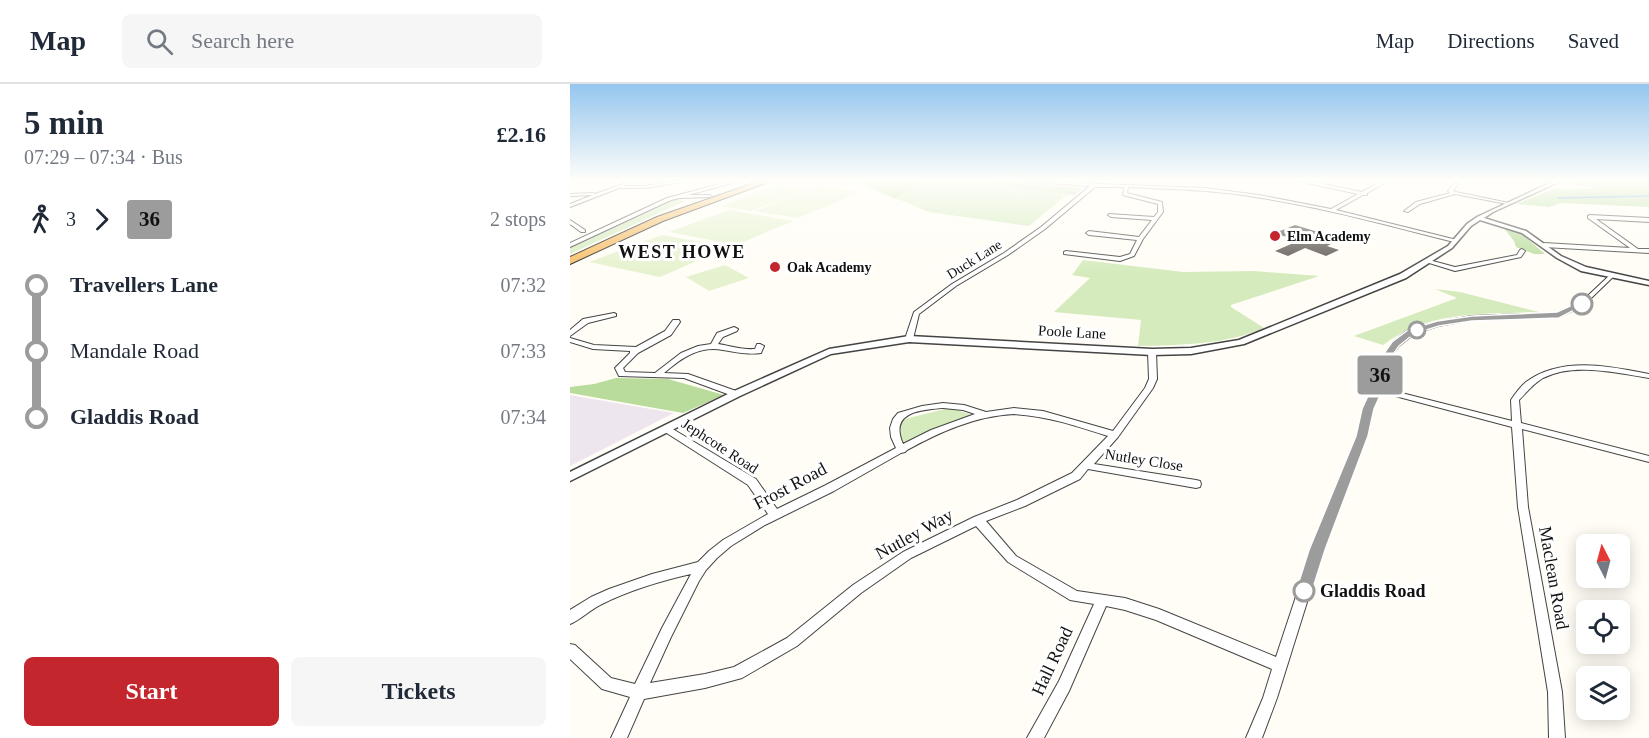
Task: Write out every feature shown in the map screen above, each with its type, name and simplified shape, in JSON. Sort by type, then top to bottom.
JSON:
[{"type":"highway","points":[[570,256],[664,212]]},
{"type":"highway","points":[[570,261],[660,219],[682,212]]},
{"type":"street","points":[[570,245],[643,212]]},
{"type":"street","name":"Duck Lane","points":[[909,339],[916,313],[954,285],[1023,242],[1061,212]]},
{"type":"street","points":[[1066,253],[1128,258],[1161,212]]},
{"type":"street","points":[[1338,212],[1454,240]]},
{"type":"street","name":"Poole Lane","points":[[570,477],[736,394],[829,352],[909,339],[1152,352],[1191,351],[1241,342],[1403,276],[1450,247],[1454,240],[1479,218],[1491,212]]},
{"type":"street","points":[[1111,215],[1154,219]]},
{"type":"street","points":[[1479,218],[1512,226],[1570,263],[1611,276],[1649,283]]},
{"type":"street","points":[[1636,250],[1590,218],[1649,220]]},
{"type":"street","points":[[570,222],[583,231]]},
{"type":"street","points":[[1089,233],[1140,239]]},
{"type":"street","points":[[1544,245],[1649,250]]},
{"type":"street","points":[[1429,262],[1455,269],[1465,268],[1520,256],[1522,251]]},
{"type":"street","points":[[1254,738],[1317,550],[1362,436],[1383,362],[1396,344],[1411,332],[1437,324],[1472,318],[1559,315],[1581,304],[1611,276]]},
{"type":"street","points":[[570,333],[586,321],[614,315]]},
{"type":"street","points":[[676,322],[668,333],[635,351],[621,365],[619,370],[622,374],[685,376],[736,394]]},
{"type":"street","points":[[713,346],[720,335],[734,329]]},
{"type":"street","points":[[570,340],[593,347],[629,347],[635,351]]},
{"type":"street","points":[[657,375],[674,361],[691,352],[713,346],[740,353],[759,352]]},
{"type":"street","name":"Nutley Way","points":[[640,692],[705,681],[737,672],[760,662],[807,631],[857,590],[907,555],[978,520],[1063,484],[1088,466],[1115,435],[1149,388],[1153,379],[1152,352]]},
{"type":"street","name":"Maclean Road","points":[[1557,738],[1555,692],[1523,507],[1515,400],[1521,390],[1535,378],[1574,368],[1609,369],[1649,376]]},
{"type":"street","points":[[1377,389],[1649,459]]},
{"type":"street","name":"Frost Road","points":[[902,450],[894,436],[896,419],[901,415],[944,405],[970,408],[985,415]]},
{"type":"street","name":"Frost Road","points":[[619,738],[673,619],[703,566],[717,552],[747,531],[902,450],[960,422],[985,415],[1008,412],[1035,413],[1115,435]]},
{"type":"street","name":"Jephcote Road","points":[[668,430],[752,482],[776,516]]},
{"type":"street","name":"Nutley Close","points":[[1088,466],[1196,483]]},
{"type":"street","points":[[978,520],[1012,559],[1075,596],[1125,604],[1159,615],[1280,665]]},
{"type":"street","name":"Frost Road","points":[[570,618],[597,601],[625,590],[679,571],[703,566]]},
{"type":"street","name":"Hall Road","points":[[1035,738],[1064,686],[1102,600]]},
{"type":"street","points":[[570,650],[607,684],[640,692]]},
{"type":"shaded area","points":[[570,395],[674,413],[570,466]]},
{"type":"green space","points":[[649,212],[662,212],[570,254],[570,248]]},
{"type":"green space","points":[[725,212],[793,221],[736,245],[669,232]]},
{"type":"green space","points":[[758,212],[814,212],[798,218]]},
{"type":"green space","points":[[928,212],[1047,212],[1029,226]]},
{"type":"green space","points":[[1503,227],[1517,230],[1545,254],[1534,254],[1516,247]]},
{"type":"green space","points":[[662,235],[729,247],[660,277],[589,262]]},
{"type":"green space","points":[[1083,260],[1183,272],[1253,271],[1319,276],[1231,305],[1264,328],[1249,334],[1218,341],[1138,346],[1141,320],[1054,312],[1090,278],[1072,275]]},
{"type":"green space","points":[[725,265],[749,278],[709,291],[686,277]]},
{"type":"green space","points":[[1435,289],[1460,292],[1539,312],[1478,314],[1438,320],[1419,325],[1383,345],[1354,336],[1457,298]]},
{"type":"green space","points":[[616,378],[668,379],[724,395],[683,413],[570,393],[570,387]]},
{"type":"green space","points":[[949,408],[973,415],[904,444],[901,435],[901,420]]},
{"type":"building","points":[[1295,225],[1341,239],[1327,246],[1339,250],[1326,256],[1305,248],[1288,256],[1275,251],[1298,241],[1275,233]]},
{"type":"bus line","name":"36","points":[[1304,591],[1317,550],[1362,436],[1383,362],[1396,344],[1411,332],[1437,324],[1472,318],[1559,315],[1582,304]]},
{"type":"place","name":"Elm Academy","points":[[1275,236]]},
{"type":"place","name":"Oak Academy","points":[[775,267]]},
{"type":"place","name":"Gladdis Road","points":[[1304,591]]},
{"type":"district","name":"WEST HOWE","points":[[682,252]]}]
